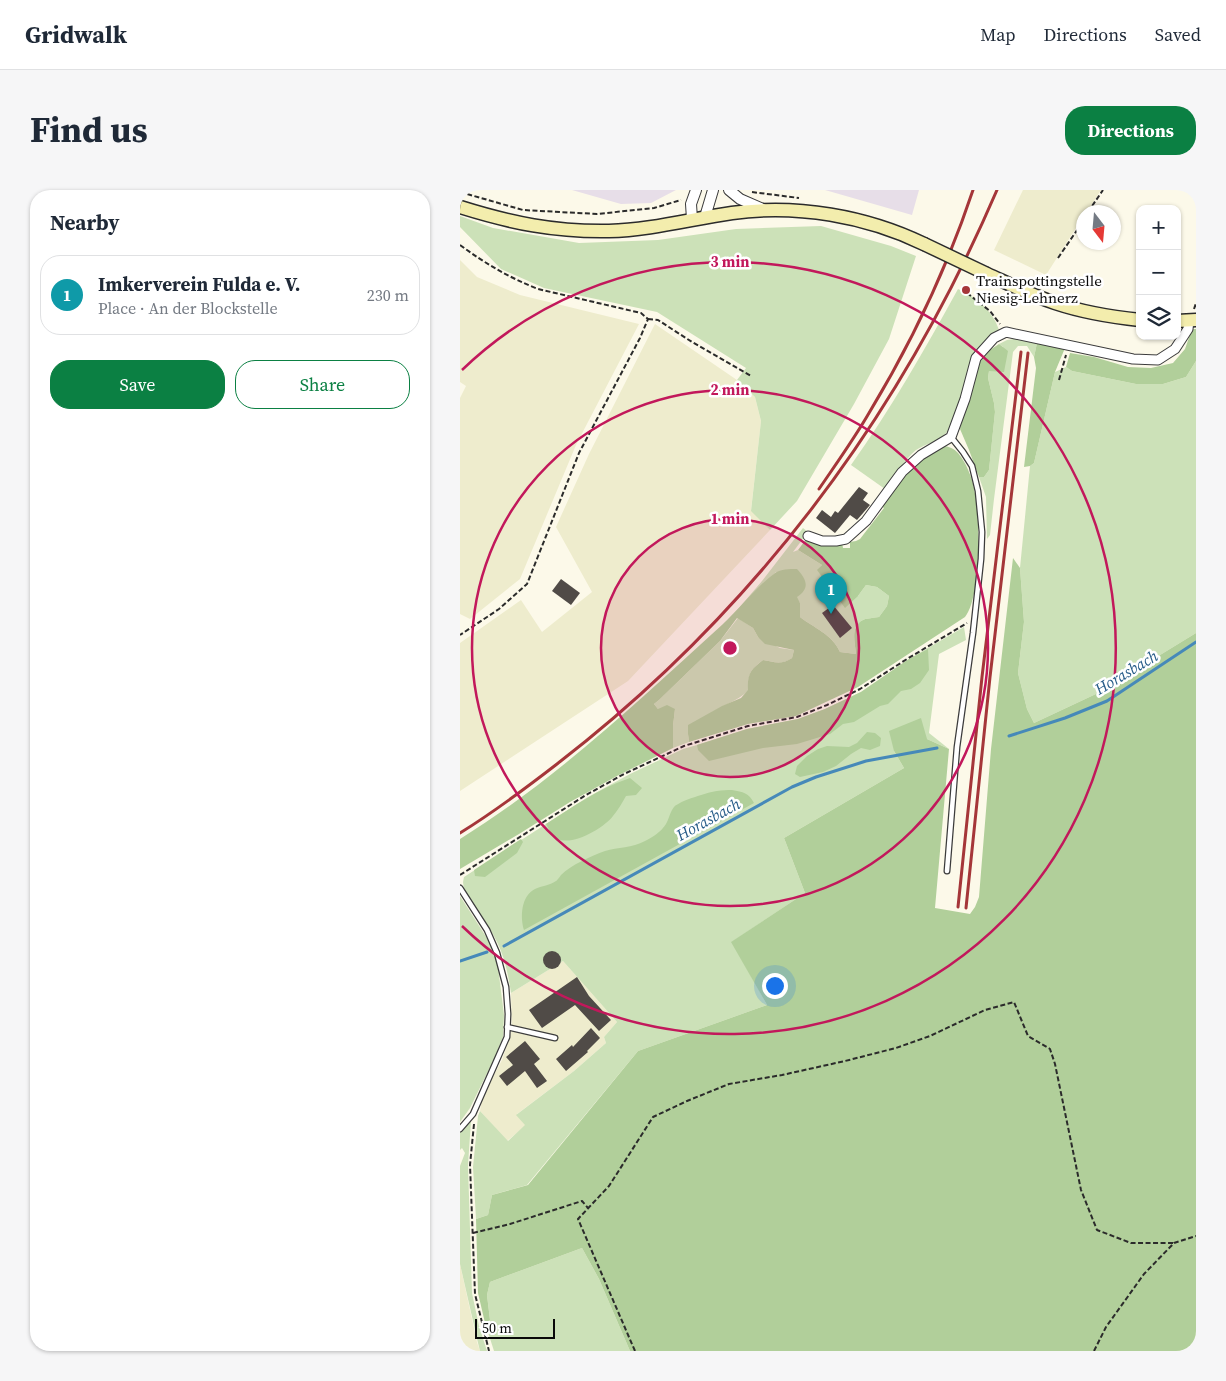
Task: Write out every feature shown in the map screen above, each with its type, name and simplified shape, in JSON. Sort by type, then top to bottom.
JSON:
[{"type":"main road","points":[[460,206],[495,218],[523,224],[581,231],[634,229],[734,212],[766,210],[832,215],[889,229],[1056,304],[1104,315],[1136,319]]},
{"type":"street","points":[[692,219],[691,204],[696,190]]},
{"type":"street","points":[[705,217],[713,190]]},
{"type":"street","points":[[729,190],[740,199],[766,210]]},
{"type":"street","points":[[808,536],[822,541],[846,539],[866,521],[902,472],[921,455],[951,437],[965,399],[976,358],[994,338],[1006,332],[1133,359],[1158,360],[1175,350],[1188,329],[1187,320]]},
{"type":"lane","points":[[947,871],[957,747],[973,633],[982,532],[978,491],[972,466],[951,437]]},
{"type":"lane","points":[[460,888],[487,930],[497,954],[506,987],[508,1014],[507,1037],[473,1114],[460,1128]]},
{"type":"lane","points":[[508,1027],[555,1038]]},
{"type":"path","points":[[1093,205],[1103,190]]},
{"type":"path","points":[[460,192],[524,210],[597,214],[654,208],[686,199]]},
{"type":"path","points":[[1058,258],[1076,232]]},
{"type":"path","points":[[460,245],[490,266],[524,284],[641,313],[648,319],[658,320],[751,376]]},
{"type":"path","points":[[967,293],[990,311],[1006,332]]},
{"type":"path","points":[[460,635],[499,609],[527,584],[579,453],[640,338],[648,319]]},
{"type":"path","points":[[1059,380],[1070,346]]},
{"type":"path","points":[[460,875],[586,795],[624,774],[684,746],[748,726],[797,717],[827,705],[860,689],[974,619]]},
{"type":"path","points":[[635,1351],[578,1219],[608,1186],[653,1117],[729,1084],[782,1075],[896,1048],[930,1036],[985,1010],[1014,1002],[1028,1036],[1050,1049],[1055,1064],[1082,1190],[1097,1230],[1130,1243],[1174,1243],[1196,1236]]},
{"type":"path","points":[[473,1114],[474,1125],[470,1165],[475,1294],[490,1351]]},
{"type":"path","points":[[473,1233],[510,1224],[582,1201],[588,1208]]},
{"type":"path","points":[[1094,1351],[1106,1327],[1144,1274],[1174,1243]]},
{"type":"shaded area","points":[[572,190],[676,190],[651,203],[621,204]]},
{"type":"shaded area","points":[[825,190],[919,190],[912,215]]},
{"type":"shaded area","points":[[1023,190],[1101,190],[1091,205],[1076,205],[1076,228],[1046,275],[994,250]]},
{"type":"shaded area","points":[[460,260],[477,277],[520,295],[639,324],[576,445],[520,579],[470,619],[460,614],[460,398],[466,386],[460,382]]},
{"type":"shaded area","points":[[655,324],[737,380],[755,397],[761,421],[751,510],[770,530],[628,681],[460,791],[460,643],[521,600],[542,632],[592,592],[556,527],[589,454]]},
{"type":"shaded area","points":[[563,961],[617,1022],[604,1037],[606,1043],[574,1071],[517,1114],[526,1125],[507,1141],[480,1111],[482,1097],[502,1060],[512,1030],[511,993]]},
{"type":"shaded area","points":[[460,1264],[477,1342],[480,1351],[460,1351]]},
{"type":"green space","points":[[460,216],[493,228],[579,243],[658,240],[736,229],[821,226],[891,246],[916,256],[889,339],[854,404],[797,501],[770,530],[751,511],[761,421],[755,397],[737,380],[746,368],[657,312],[544,288],[501,269],[460,227]]},
{"type":"green space","points":[[958,289],[983,305],[993,317],[999,330],[979,348],[971,367],[960,407],[946,433],[935,441],[916,450],[885,489],[851,465],[907,378]]},
{"type":"green space","points":[[1192,329],[1196,329],[1196,361],[1186,377],[1163,384],[1136,384],[1072,371],[1066,367],[1070,353],[1094,357],[1128,367],[1151,368],[1173,363],[1185,349]]},
{"type":"green space","points":[[1014,339],[1037,343],[1034,357],[1027,346],[1018,346],[1013,352],[990,535],[987,539],[986,497],[979,477],[984,477],[989,470],[995,412],[988,378],[989,371],[1003,347],[999,344]]},
{"type":"green space","points":[[1037,343],[1065,348],[1055,372],[1034,463],[1024,467],[1036,368],[1034,357]]},
{"type":"green space","points":[[999,344],[1008,351],[1004,372],[989,371],[988,378],[995,412],[989,470],[984,477],[979,477],[960,429],[961,420],[970,400],[979,363],[990,350]]},
{"type":"green space","points":[[1196,361],[1196,633],[1098,693],[1034,723],[1027,709],[1018,673],[1024,622],[1020,568],[1030,466],[1034,463],[1055,372],[1066,367],[1072,371],[1136,384],[1163,384],[1186,377]]},
{"type":"green space","points":[[940,446],[955,450],[960,456],[969,472],[977,506],[977,577],[970,607],[965,617],[858,687],[796,716],[748,724],[689,742],[688,725],[741,698],[748,690],[748,680],[751,672],[759,663],[763,660],[781,662],[792,658],[794,650],[765,644],[753,628],[737,618],[720,641],[654,704],[658,709],[667,705],[675,709],[673,748],[570,802],[460,869],[460,839],[530,790],[596,738],[660,682],[723,624],[768,578],[777,572],[785,569],[797,569],[806,583],[806,587],[797,597],[800,603],[800,617],[828,636],[840,652],[856,654],[854,635],[856,626],[863,620],[879,617],[887,606],[889,596],[877,587],[866,585],[858,596],[845,608],[817,570],[822,565],[798,550],[807,538],[842,543],[843,548],[850,548],[850,542],[860,539],[884,508],[880,505],[900,480],[930,452]]},
{"type":"green space","points":[[803,528],[808,532],[793,552],[798,550],[822,565],[818,570],[858,596],[866,585],[877,587],[889,596],[887,606],[879,617],[863,620],[856,626],[854,635],[856,654],[840,652],[828,636],[800,617],[800,603],[776,572],[733,615]]},
{"type":"green space","points":[[1013,558],[1020,568],[1024,622],[1018,673],[1027,709],[1034,723],[1098,693],[1196,633],[1196,1351],[630,1351],[599,1279],[582,1248],[490,1282],[487,1295],[490,1320],[485,1323],[478,1293],[476,1219],[488,1215],[492,1195],[528,1185],[638,1051],[767,1005],[731,942],[805,893],[784,838],[904,768],[894,751],[889,731],[921,718],[927,739],[949,749],[935,908],[970,914],[975,907],[979,897],[991,749]]},
{"type":"green space","points":[[738,618],[753,628],[758,637],[780,648],[794,650],[792,658],[782,662],[763,660],[755,666],[749,680],[749,690],[739,698],[705,717],[688,734],[689,742],[673,748],[675,709],[658,709],[654,704],[720,641]]},
{"type":"green space","points":[[964,627],[966,640],[939,654],[929,733],[949,749],[927,739],[894,751],[904,768],[784,838],[805,893],[732,942],[767,1005],[638,1051],[527,1185],[492,1195],[488,1215],[476,1219],[473,1167],[480,1111],[508,1141],[525,1125],[516,1115],[574,1071],[606,1043],[604,1037],[617,1022],[563,961],[511,993],[501,951],[489,927],[464,890],[464,877],[588,797],[630,774],[683,749],[747,729],[798,719],[825,709],[861,692],[909,659]]},
{"type":"green space","points":[[928,649],[929,670],[920,683],[911,689],[901,691],[888,704],[880,706],[854,722],[843,724],[830,734],[797,744],[763,748],[709,761],[698,750],[697,745],[747,729],[798,719],[825,709],[861,692],[909,659]]},
{"type":"green space","points":[[867,732],[875,733],[881,738],[880,746],[870,750],[861,748],[836,766],[823,772],[800,777],[795,774],[797,766],[818,749],[827,746],[849,747],[857,743]]},
{"type":"green space","points":[[630,778],[642,788],[636,795],[626,796],[615,814],[603,826],[588,835],[572,840],[564,841],[558,839],[551,833],[546,824],[597,792]]},
{"type":"green space","points":[[732,790],[745,794],[754,803],[524,930],[522,913],[524,902],[530,892],[554,882],[570,868],[594,855],[635,845],[651,838],[664,827],[674,807],[682,802],[713,792]]},
{"type":"green space","points":[[521,839],[523,842],[517,853],[485,877],[475,876],[474,870]]},
{"type":"green space","points":[[460,896],[492,946],[498,967],[504,1015],[503,1037],[494,1059],[470,1108],[460,1122]]},
{"type":"green space","points":[[471,1121],[468,1165],[472,1293],[487,1351],[480,1351],[460,1264],[460,1166],[465,1153],[462,1148],[460,1150],[460,1133]]},
{"type":"green space","points":[[582,1248],[599,1279],[630,1351],[494,1351],[485,1323],[490,1320],[487,1295],[490,1282]]},
{"type":"building","points":[[859,487],[868,493],[863,500],[870,505],[857,520],[850,515],[835,533],[816,518],[822,510],[831,517],[835,511],[838,513]]},
{"type":"building","points":[[561,579],[580,593],[571,605],[552,591]]},
{"type":"building","points":[[833,605],[852,628],[840,638],[822,613]]},
{"type":"building","points":[[548,951],[556,951],[561,956],[559,967],[548,969],[543,964],[543,956]]},
{"type":"building","points":[[577,977],[589,996],[611,1020],[599,1031],[575,1005],[542,1028],[529,1010]]},
{"type":"building","points":[[591,1028],[600,1038],[588,1052],[566,1071],[556,1059],[572,1045],[573,1047]]},
{"type":"building","points":[[525,1041],[540,1059],[534,1064],[547,1081],[537,1088],[525,1071],[507,1086],[499,1076],[513,1065],[506,1057]]},
{"type":"waterway","name":"Horasbach","points":[[1009,736],[1065,718],[1107,701],[1196,642]]},
{"type":"waterway","name":"Horasbach","points":[[504,946],[792,787],[866,761],[937,748]]},
{"type":"waterway","name":"Horasbach","points":[[460,961],[487,952]]},
{"type":"railway","points":[[819,489],[863,423],[914,332],[952,248],[973,190]]},
{"type":"railway","points":[[460,833],[534,782],[628,705],[695,642],[757,576],[814,506],[867,432],[915,354],[958,274],[997,190]]},
{"type":"railway","points":[[958,907],[982,677],[1021,352]]},
{"type":"railway","points":[[966,908],[990,677],[1028,353]]},
{"type":"place","name":"Trainspottingstelle Niesig-Lehnerz","points":[[966,290]]},
{"type":"place","name":"Imkerverein Fulda e. V.","points":[[831,614]]}]
